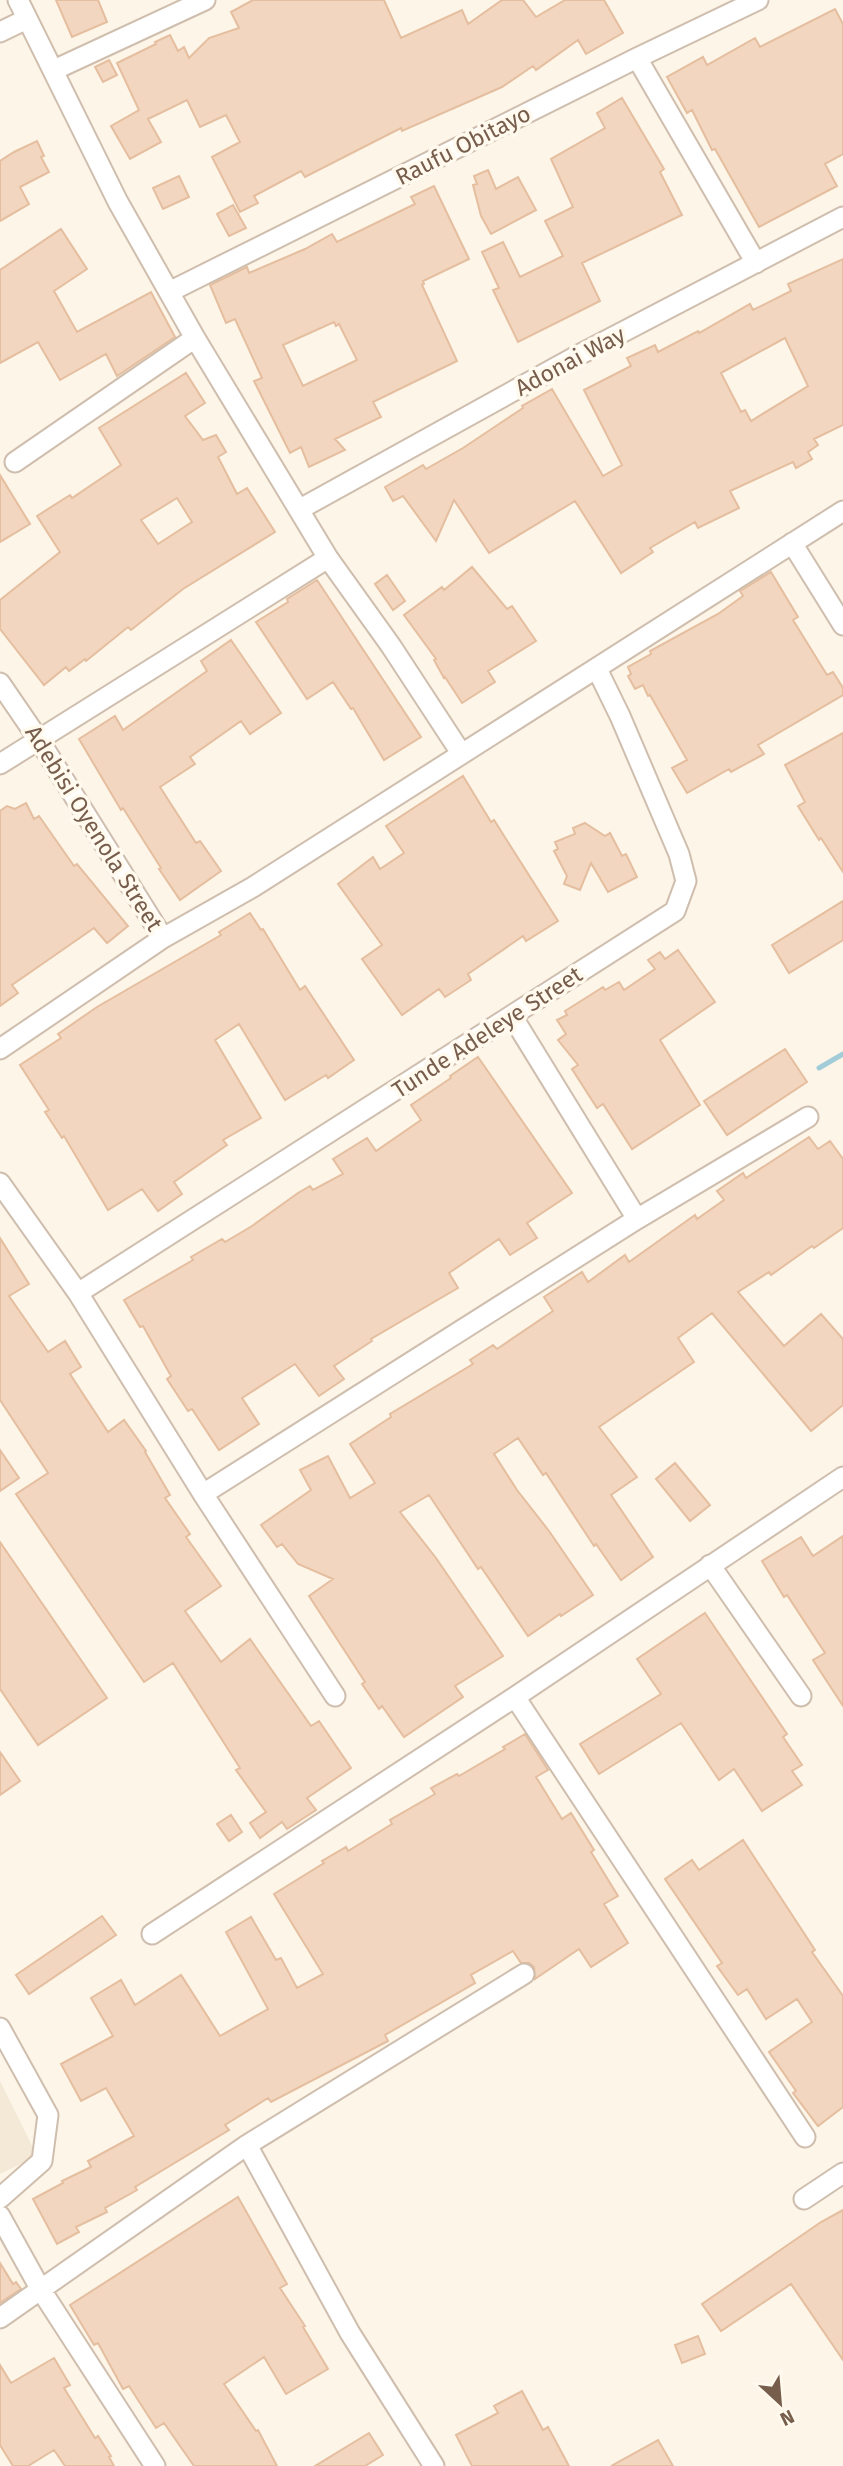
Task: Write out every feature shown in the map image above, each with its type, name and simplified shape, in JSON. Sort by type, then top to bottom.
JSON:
[{"type":"street","points":[[18,0],[118,202],[195,338],[328,558],[391,646],[461,753]]},
{"type":"street","points":[[54,70],[205,0]]},
{"type":"street","name":"Raufu Obitayo","points":[[169,292],[636,58],[758,0]]},
{"type":"street","points":[[0,32],[27,19]]},
{"type":"street","points":[[636,58],[756,263]]},
{"type":"street","name":"Adonai Way","points":[[300,509],[573,358],[843,217]]},
{"type":"street","points":[[15,462],[195,338]]},
{"type":"street","points":[[0,1049],[163,938],[253,887],[843,510]]},
{"type":"street","points":[[792,543],[843,625]]},
{"type":"street","points":[[0,764],[328,558]]},
{"type":"street","name":"Tunde Adeleye Street","points":[[78,1293],[675,911],[686,881],[674,844],[597,668]]},
{"type":"street","name":"Adebisi Oyenola Street","points":[[0,683],[39,740],[163,938]]},
{"type":"street","points":[[512,1016],[636,1219]]},
{"type":"street","points":[[203,1494],[636,1219],[807,1117]]},
{"type":"street","points":[[0,1182],[78,1293],[203,1494],[335,1696]]},
{"type":"street","points":[[152,1934],[515,1697],[843,1477]]},
{"type":"street","points":[[710,1565],[802,1696]]},
{"type":"street","points":[[515,1697],[805,2137]]},
{"type":"street","points":[[0,2318],[247,2145],[524,1974]]},
{"type":"street","points":[[0,2028],[48,2115],[42,2161],[0,2198]]},
{"type":"street","points":[[247,2145],[350,2333],[434,2466]]},
{"type":"street","points":[[804,2199],[843,2173]]},
{"type":"street","points":[[0,2216],[41,2290],[156,2466]]},
{"type":"shaded area","points":[[0,2081],[37,2156],[0,2174]]},
{"type":"building","points":[[56,0],[98,0],[107,22],[72,37]]},
{"type":"building","points":[[253,0],[384,0],[401,38],[462,10],[468,24],[502,0],[523,0],[536,17],[565,0],[604,0],[623,33],[586,54],[578,40],[536,70],[533,66],[502,87],[402,131],[401,128],[305,177],[301,171],[254,196],[258,203],[240,212],[212,157],[240,142],[226,115],[200,127],[187,100],[148,119],[161,142],[130,159],[111,126],[139,110],[117,63],[170,35],[178,51],[184,47],[189,58],[209,38],[239,28],[231,12]]},
{"type":"building","points":[[835,9],[843,24],[843,154],[825,164],[837,186],[759,227],[715,149],[712,150],[692,110],[687,113],[667,77],[703,57],[707,65],[755,38],[760,47]]},
{"type":"building","points":[[109,60],[117,75],[103,82],[95,67]]},
{"type":"building","points":[[622,98],[664,169],[660,172],[682,215],[582,263],[600,301],[518,342],[493,290],[499,288],[482,252],[503,242],[520,277],[563,256],[545,221],[573,207],[551,159],[605,128],[597,113]]},
{"type":"building","points":[[37,141],[49,172],[20,187],[29,204],[0,221],[0,161]]},
{"type":"building","points":[[488,170],[496,189],[518,177],[536,210],[491,234],[481,216],[473,185],[477,184],[474,176]]},
{"type":"building","points":[[179,176],[189,197],[163,209],[153,188]]},
{"type":"building","points":[[434,186],[469,259],[423,281],[422,285],[457,361],[373,402],[381,417],[335,439],[345,450],[309,467],[301,447],[290,453],[254,381],[262,378],[235,319],[226,323],[210,285],[247,267],[249,273],[332,234],[337,242],[415,204],[411,197]],"holes":[[[334,322],[336,326],[339,324],[357,360],[303,386],[283,345]]]},
{"type":"building","points":[[233,205],[246,228],[229,236],[217,214]]},
{"type":"building","points":[[61,229],[87,269],[54,291],[77,332],[151,292],[175,337],[117,376],[106,354],[60,380],[38,342],[0,363],[0,270]]},
{"type":"building","points":[[843,259],[843,425],[814,439],[818,445],[808,452],[812,459],[796,468],[793,462],[730,491],[739,508],[698,528],[695,522],[650,548],[653,552],[621,573],[575,501],[489,553],[454,500],[436,541],[403,496],[393,501],[385,487],[423,465],[426,469],[463,448],[523,408],[522,406],[552,389],[603,476],[622,465],[584,390],[631,366],[627,358],[655,345],[658,352],[698,331],[699,333],[750,304],[753,310],[791,291],[788,284]],"holes":[[[785,338],[808,386],[751,421],[745,410],[741,412],[721,373]]]},
{"type":"building","points":[[186,373],[205,403],[185,416],[203,440],[216,435],[226,452],[218,457],[237,494],[247,488],[275,532],[183,589],[131,630],[128,627],[86,661],[85,659],[69,671],[66,667],[44,685],[0,629],[0,600],[60,552],[37,516],[70,495],[72,498],[121,465],[99,428]],"holes":[[[177,498],[192,522],[158,544],[141,520]]]},
{"type":"building","points":[[0,475],[30,524],[0,542]]},
{"type":"building","points":[[472,567],[507,609],[512,606],[536,641],[488,671],[495,682],[462,703],[444,678],[434,660],[436,659],[404,615],[442,587],[444,590]]},
{"type":"building","points":[[771,572],[798,617],[793,620],[827,675],[833,672],[843,688],[843,695],[758,745],[764,754],[731,772],[729,769],[687,793],[672,768],[687,760],[643,685],[635,689],[628,676],[631,674],[628,667],[651,654],[650,651],[718,614],[743,596],[740,591]]},
{"type":"building","points":[[387,575],[405,601],[393,610],[375,584]]},
{"type":"building","points":[[317,580],[421,737],[384,760],[353,708],[351,709],[333,682],[307,699],[256,622]]},
{"type":"building","points":[[231,640],[281,713],[250,734],[241,721],[190,757],[195,764],[160,787],[196,843],[200,841],[221,871],[180,900],[123,808],[121,810],[79,739],[115,716],[123,730],[207,671],[201,661]]},
{"type":"building","points":[[843,733],[843,872],[798,806],[805,802],[785,765]]},
{"type":"building","points":[[463,776],[558,921],[526,941],[523,936],[468,974],[471,980],[445,997],[439,989],[402,1015],[362,959],[382,945],[338,884],[373,857],[380,869],[404,853],[386,826]]},
{"type":"building","points":[[26,803],[34,819],[39,816],[74,866],[77,864],[128,926],[107,943],[94,928],[12,985],[18,993],[0,1006],[0,811],[7,806],[15,809]]},
{"type":"building","points":[[585,823],[605,836],[610,833],[622,856],[626,854],[637,877],[608,892],[591,863],[580,890],[564,884],[567,876],[554,851],[558,849],[555,842],[575,834],[573,828]]},
{"type":"building","points":[[843,901],[843,940],[789,973],[772,945]]},
{"type":"building","points":[[250,913],[261,930],[263,929],[300,990],[305,986],[354,1060],[328,1078],[326,1075],[285,1100],[239,1024],[215,1040],[261,1118],[223,1140],[227,1145],[174,1182],[182,1194],[158,1211],[142,1189],[108,1210],[64,1136],[62,1138],[45,1112],[49,1110],[20,1065],[61,1038],[58,1034],[97,1007],[221,935],[219,932]]},
{"type":"building","points":[[678,950],[715,1002],[660,1040],[700,1105],[632,1149],[603,1104],[597,1108],[572,1069],[578,1065],[558,1040],[566,1034],[557,1020],[567,1015],[565,1011],[603,987],[605,990],[619,982],[624,990],[655,969],[648,960],[660,952],[665,959]]},
{"type":"building","points":[[785,1049],[807,1082],[727,1135],[704,1101]]},
{"type":"building","points":[[478,1057],[572,1193],[527,1223],[537,1238],[510,1255],[499,1239],[449,1273],[458,1288],[371,1339],[372,1341],[334,1366],[344,1379],[319,1396],[295,1364],[242,1398],[259,1424],[219,1450],[192,1409],[188,1411],[167,1379],[171,1376],[143,1326],[140,1327],[124,1300],[193,1260],[191,1257],[222,1239],[225,1242],[252,1226],[310,1186],[313,1190],[343,1174],[333,1159],[367,1138],[376,1151],[421,1120],[411,1105]]},
{"type":"building","points":[[809,1137],[818,1149],[830,1141],[843,1159],[843,1228],[771,1275],[769,1272],[738,1292],[784,1346],[821,1314],[843,1339],[843,1405],[811,1431],[712,1313],[678,1338],[694,1362],[599,1427],[637,1477],[611,1495],[653,1557],[621,1580],[596,1544],[594,1546],[546,1473],[543,1475],[518,1438],[494,1454],[593,1595],[528,1636],[481,1567],[478,1569],[429,1495],[400,1512],[436,1558],[503,1656],[455,1686],[463,1697],[404,1737],[382,1706],[379,1709],[362,1684],[365,1682],[309,1596],[333,1579],[298,1564],[282,1544],[277,1547],[261,1525],[311,1490],[300,1470],[328,1456],[350,1498],[375,1483],[350,1444],[391,1417],[390,1414],[473,1364],[470,1360],[493,1345],[497,1349],[553,1311],[544,1297],[582,1272],[588,1282],[625,1255],[629,1262],[695,1215],[697,1219],[724,1200],[717,1191],[743,1173],[746,1178]]},
{"type":"building","points":[[0,1238],[29,1284],[9,1296],[48,1352],[65,1341],[81,1367],[70,1374],[108,1432],[124,1420],[146,1451],[170,1495],[165,1498],[190,1534],[186,1537],[221,1586],[185,1611],[221,1662],[250,1639],[311,1726],[319,1721],[351,1768],[307,1798],[316,1810],[287,1829],[282,1822],[260,1838],[250,1823],[266,1812],[236,1770],[240,1768],[173,1663],[144,1682],[16,1494],[48,1473],[0,1400]]},
{"type":"building","points":[[0,1450],[19,1478],[0,1491]]},
{"type":"building","points":[[675,1463],[710,1505],[690,1521],[656,1479]]},
{"type":"building","points":[[843,1536],[843,1706],[813,1660],[825,1653],[787,1595],[784,1597],[762,1561],[801,1537],[813,1556]]},
{"type":"building","points":[[0,1542],[107,1698],[38,1745],[0,1689]]},
{"type":"building","points":[[705,1613],[787,1734],[783,1737],[802,1765],[792,1771],[802,1785],[762,1811],[734,1769],[719,1780],[681,1723],[599,1774],[580,1744],[661,1694],[637,1659]]},
{"type":"building","points":[[525,1734],[548,1770],[536,1777],[562,1819],[571,1813],[618,1896],[604,1904],[628,1943],[591,1967],[579,1949],[535,1979],[534,1967],[529,1963],[521,1963],[513,1951],[471,1975],[475,1983],[385,2035],[388,2041],[271,2102],[268,2098],[225,2125],[229,2130],[135,2187],[137,2190],[105,2208],[107,2212],[76,2227],[79,2232],[57,2244],[33,2199],[91,2167],[88,2161],[134,2136],[106,2088],[81,2101],[61,2064],[113,2036],[91,1998],[121,1980],[135,2005],[181,1975],[220,2036],[268,2009],[226,1932],[251,1917],[276,1960],[281,1958],[297,1988],[323,1974],[274,1894],[324,1863],[322,1861],[346,1847],[348,1851],[392,1824],[390,1820],[435,1794],[431,1788],[457,1774],[459,1776]]},
{"type":"building","points":[[0,1752],[20,1781],[0,1795]]},
{"type":"building","points":[[231,1815],[242,1832],[229,1841],[217,1824]]},
{"type":"building","points":[[743,1840],[815,1950],[812,1952],[843,1996],[843,2107],[818,2126],[793,2093],[796,2091],[769,2052],[812,2022],[797,1999],[766,2019],[747,1989],[738,1995],[717,1966],[722,1963],[665,1879],[692,1860],[699,1870]]},
{"type":"building","points":[[102,1916],[116,1935],[29,1994],[16,1975]]},
{"type":"building","points":[[238,2197],[287,2284],[280,2288],[305,2326],[303,2327],[328,2369],[286,2394],[264,2357],[224,2384],[256,2431],[258,2430],[277,2466],[194,2466],[164,2423],[156,2428],[129,2386],[123,2389],[98,2343],[94,2345],[70,2305]]},
{"type":"building","points":[[843,2210],[843,2360],[791,2284],[721,2331],[702,2304],[821,2222]]},
{"type":"building","points":[[0,2263],[13,2284],[16,2282],[21,2289],[0,2303]]},
{"type":"building","points":[[698,2336],[705,2354],[682,2363],[675,2345]]},
{"type":"building","points":[[54,2358],[70,2385],[64,2388],[95,2438],[98,2436],[111,2456],[109,2457],[114,2466],[65,2466],[54,2450],[28,2466],[13,2466],[0,2445],[0,2365],[11,2383]]},
{"type":"building","points":[[522,2391],[543,2430],[548,2427],[569,2466],[472,2466],[456,2435],[498,2413],[494,2406]]},
{"type":"building","points":[[369,2433],[383,2455],[365,2466],[315,2466]]},
{"type":"building","points":[[658,2440],[673,2466],[611,2466]]},
{"type":"waterway","points":[[819,1068],[843,1054]]}]
